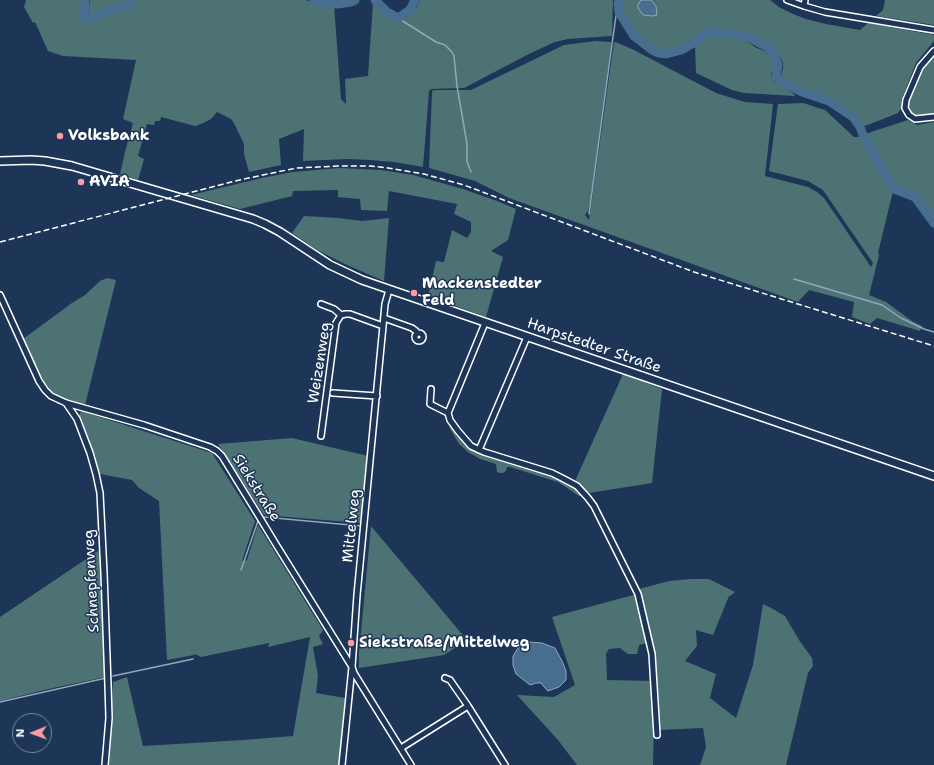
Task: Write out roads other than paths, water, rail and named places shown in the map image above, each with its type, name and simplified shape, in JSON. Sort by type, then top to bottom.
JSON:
[{"type":"street","points":[[787,0],[825,12],[934,30]]},
{"type":"street","points":[[804,6],[805,0]]},
{"type":"street","points":[[934,51],[920,67],[906,100],[906,108],[909,115],[915,119],[934,117]]},
{"type":"street","name":"Harpstedter Straße","points":[[0,161],[41,161],[72,166],[265,224],[280,232],[330,265],[362,280],[934,476]]},
{"type":"street","name":"Mittelweg","points":[[342,765],[383,326],[389,290]]},
{"type":"street","name":"Siekstraße","points":[[0,295],[39,381],[48,393],[66,403],[144,425],[210,447],[222,456],[411,765]]},
{"type":"street","points":[[321,304],[334,309],[341,315]]},
{"type":"street","name":"Weizenweg","points":[[321,436],[336,323],[341,315],[350,314],[383,326]]},
{"type":"street","points":[[384,318],[412,328],[417,333]]},
{"type":"street","points":[[485,323],[448,413],[450,420],[471,446],[479,450],[552,473],[577,486],[594,506],[638,594],[652,654],[657,735]]},
{"type":"street","points":[[479,450],[527,336]]},
{"type":"street","points":[[431,390],[430,404],[448,413]]},
{"type":"street","points":[[333,393],[377,396]]},
{"type":"street","name":"Schnepfenweg","points":[[66,403],[77,419],[90,452],[100,493],[109,718],[104,765]]},
{"type":"street","points":[[445,678],[450,680],[468,706],[505,765]]},
{"type":"street","points":[[401,748],[468,706]]},
{"type":"water","points":[[641,0],[651,0],[656,6],[657,15],[652,16],[642,14],[638,8]]},
{"type":"water","points":[[529,642],[542,643],[555,648],[566,671],[566,680],[559,687],[548,691],[541,683],[530,685],[516,674],[513,665],[513,656],[518,648]]},
{"type":"waterway","points":[[85,0],[84,14],[86,19],[121,7],[128,4],[132,0]]},
{"type":"waterway","points":[[314,0],[321,4],[337,4],[355,0]]},
{"type":"waterway","points":[[375,0],[387,12],[398,18],[410,10],[415,0]]},
{"type":"waterway","points":[[619,0],[619,12],[634,36],[652,50],[659,53],[666,54],[681,50],[709,32],[749,37],[767,47],[773,53],[778,64],[776,77],[787,85],[802,92],[829,101],[853,117],[894,189],[915,197],[934,223]]},
{"type":"waterway","points":[[589,214],[616,16],[619,12]]},
{"type":"waterway","points":[[398,18],[436,42],[445,45],[454,56],[457,86],[467,144],[467,161],[471,172]]},
{"type":"waterway","points":[[794,279],[882,305],[901,318],[934,332]]},
{"type":"waterway","points":[[264,517],[361,526]]},
{"type":"waterway","points":[[241,570],[258,521]]},
{"type":"waterway","points":[[113,676],[193,659]]},
{"type":"waterway","points":[[0,702],[106,678]]},
{"type":"railway","points":[[0,242],[235,181],[277,172],[297,168],[371,166],[424,174],[464,185],[694,272],[934,346]]},
{"type":"place","name":"Volksbank","points":[[60,136]]},
{"type":"place","name":"AVIA","points":[[81,182]]},
{"type":"place","name":"Mackenstedter Feld","points":[[414,293]]},
{"type":"place","name":"Siekstraße/Mittelweg","points":[[351,643]]}]
